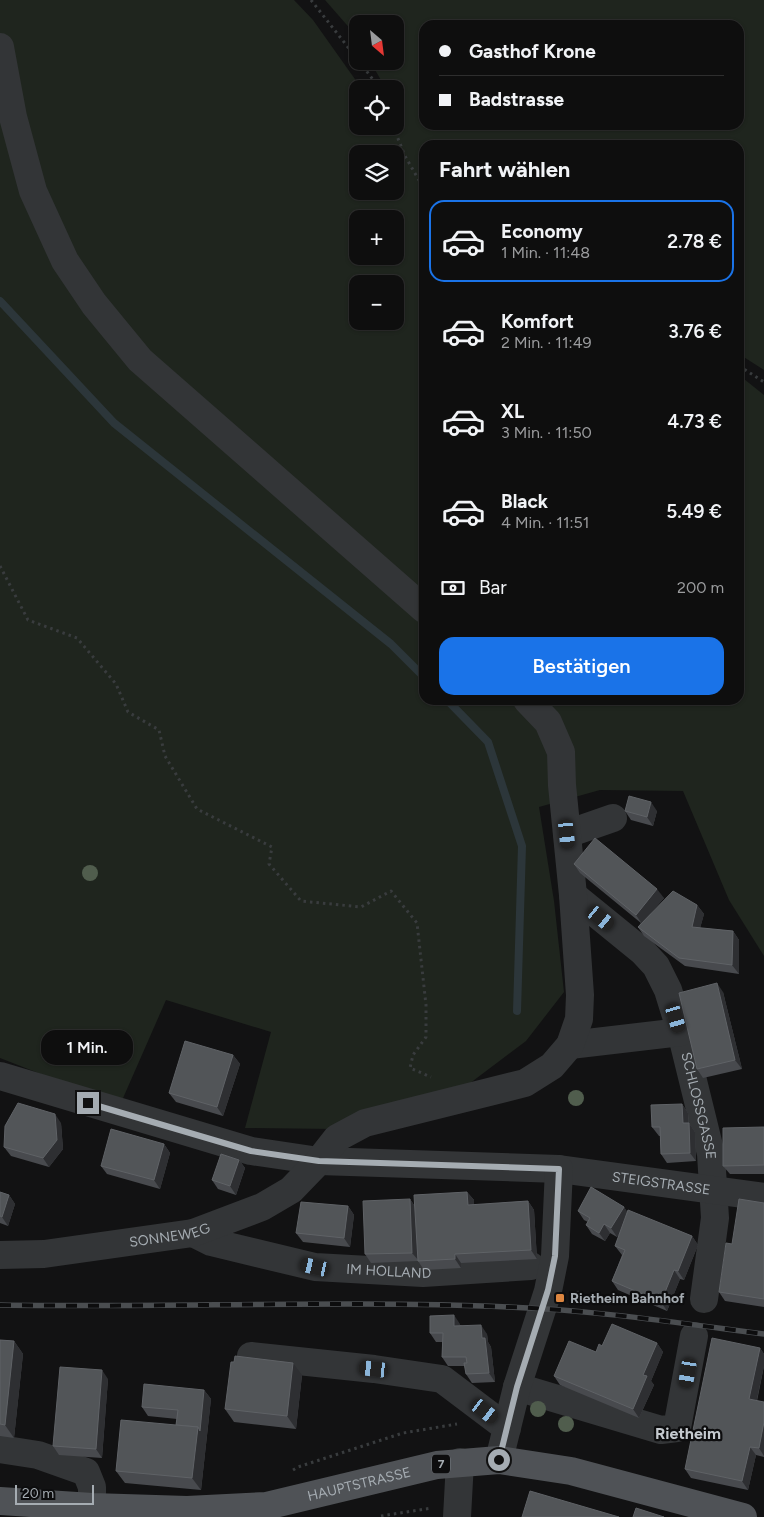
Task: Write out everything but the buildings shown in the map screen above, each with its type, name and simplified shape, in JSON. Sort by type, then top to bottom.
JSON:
[{"type":"main road","name":"HAUPTSTRASSE","points":[[0,1501],[92,1507],[187,1510],[266,1506],[437,1465],[499,1460],[571,1471],[743,1517]]},
{"type":"street","points":[[0,46],[13,117],[33,191],[65,261],[94,304],[140,360],[419,605]]},
{"type":"street","points":[[533,705],[548,722],[561,752],[562,785],[573,895],[580,996],[579,1020],[570,1045],[681,1032]]},
{"type":"street","points":[[567,834],[613,818]]},
{"type":"street","name":"SCHLOSSGASSE","points":[[573,895],[643,952],[656,966],[668,990],[681,1032],[711,1154],[715,1218],[704,1299]]},
{"type":"street","name":"SONNEWEG","points":[[0,1256],[44,1254],[193,1233],[262,1207],[291,1190],[338,1138],[365,1123],[525,1083],[552,1066],[570,1045]]},
{"type":"street","name":"STEIGSTRASSE","points":[[0,1076],[251,1151],[319,1161],[559,1169],[764,1197]]},
{"type":"street","points":[[499,1460],[517,1387],[554,1266],[558,1222],[559,1169]]},
{"type":"street","name":"IM HOLLAND","points":[[193,1233],[211,1242],[315,1267],[423,1273],[531,1266]]},
{"type":"street","points":[[517,1387],[661,1430],[677,1428],[694,1336]]},
{"type":"street","points":[[251,1356],[374,1369],[442,1379],[507,1428]]},
{"type":"street","points":[[0,1448],[38,1455],[86,1472],[92,1487],[92,1507]]},
{"type":"street","points":[[458,1514],[460,1462]]},
{"type":"path","points":[[311,0],[349,49]]},
{"type":"path","points":[[365,70],[373,80]]},
{"type":"path","points":[[397,135],[405,156],[419,180]]},
{"type":"path","points":[[744,369],[764,382]]},
{"type":"path","points":[[0,566],[28,620],[78,638],[116,684],[128,712],[159,730],[165,756],[198,809],[272,847],[269,864],[301,901],[361,907],[391,891],[417,923],[426,1005],[426,1037],[414,1055],[410,1068],[431,1077]]},
{"type":"path","points":[[578,1299],[590,1299]]},
{"type":"path","points":[[291,1472],[298,1467],[403,1433],[461,1423],[485,1411]]},
{"type":"path","points":[[380,1511],[381,1517],[427,1508],[458,1514]]},
{"type":"shaded area","points":[[0,0],[294,0],[313,20],[356,80],[349,80],[349,135],[404,135],[404,80],[381,80],[375,70],[404,70],[404,15],[349,15],[349,27],[325,0],[764,0],[764,370],[744,357],[744,140],[419,140],[419,705],[744,705],[744,379],[764,395],[764,956],[729,900],[683,791],[600,790],[539,807],[554,901],[564,992],[526,1041],[457,1093],[335,1129],[245,1128],[271,1032],[166,1000],[120,1105],[0,1058]]},
{"type":"waterway","points":[[0,301],[114,423],[391,644],[419,672]]},
{"type":"waterway","points":[[452,705],[488,742],[522,846],[517,1011]]},
{"type":"railway","points":[[0,1305],[381,1304],[508,1307],[604,1314],[764,1334]]},
{"type":"place","name":"Rietheim Bahnhof","points":[[560,1298]]},
{"type":"district","name":"Rietheim","points":[[688,1433]]},
{"type":"route","points":[[88,1103],[251,1151],[319,1161],[559,1169],[558,1222],[554,1266],[517,1387],[499,1460]]}]
